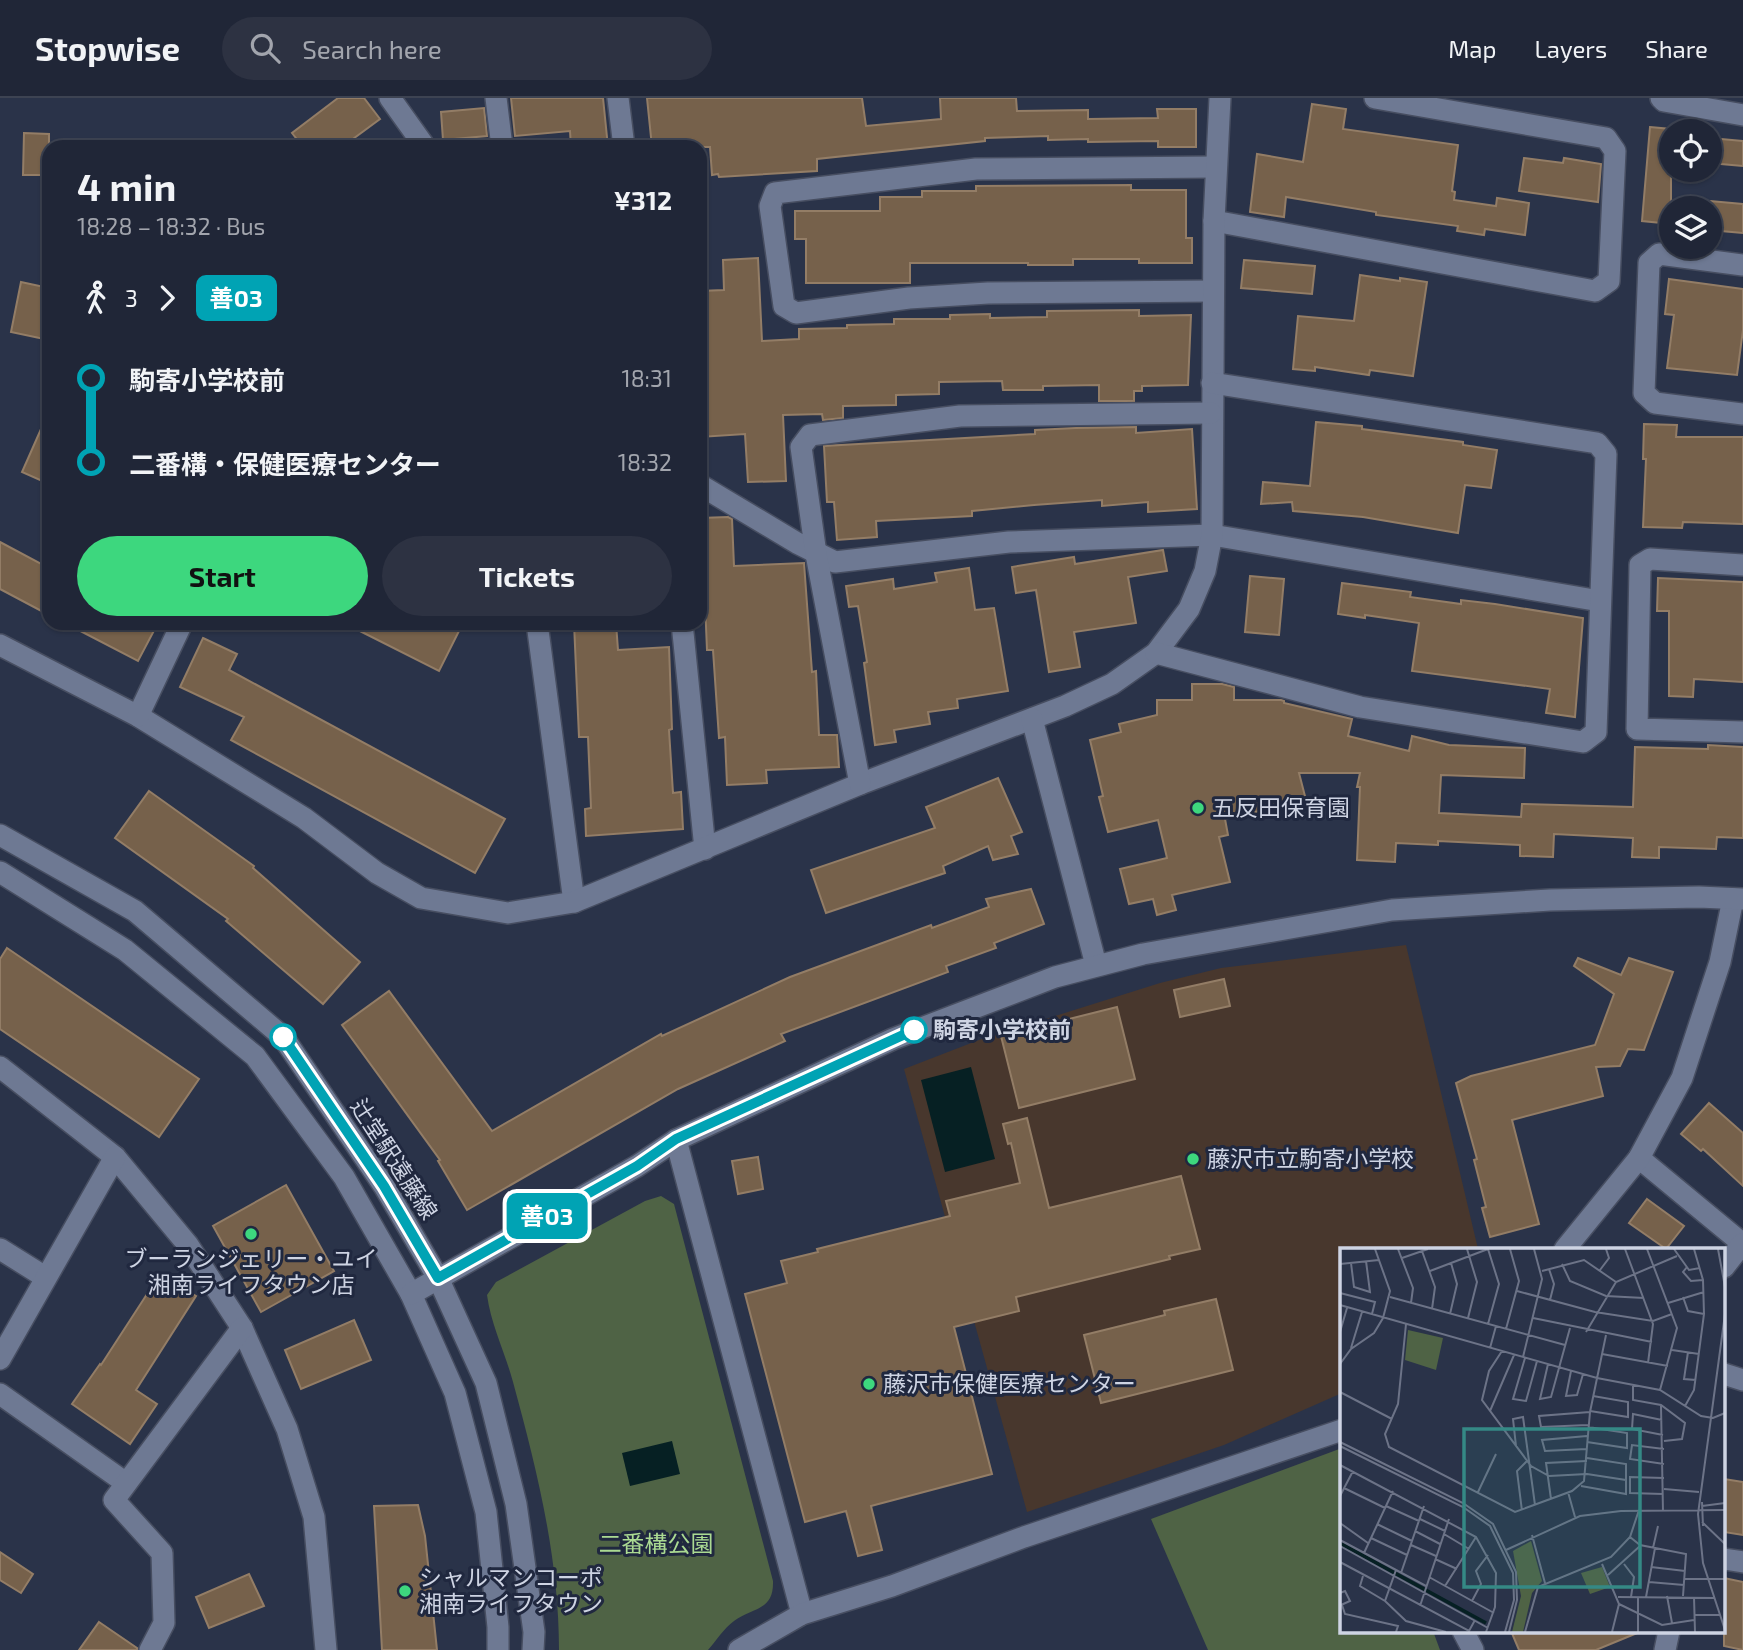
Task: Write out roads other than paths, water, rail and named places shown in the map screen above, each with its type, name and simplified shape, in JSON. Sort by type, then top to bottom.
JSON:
[{"type":"street","points":[[390,98],[420,140]]},
{"type":"street","points":[[496,98],[501,140]]},
{"type":"street","points":[[618,98],[623,140]]},
{"type":"street","points":[[0,645],[138,716],[304,818],[377,873],[421,898],[508,913],[574,902],[860,784],[1032,719],[1112,684],[1156,653],[1189,609],[1205,571],[1212,535],[1214,221],[1220,98]]},
{"type":"street","points":[[1214,221],[1595,291],[1609,281],[1615,151],[1606,138],[1375,98]]},
{"type":"street","points":[[1661,98],[1664,101],[1743,115]]},
{"type":"street","points":[[1213,291],[988,293],[909,298],[796,313],[784,306],[770,206],[775,193],[976,169],[1215,167]]},
{"type":"street","points":[[1743,265],[1659,254],[1649,263],[1644,393],[1655,403],[1743,414]]},
{"type":"street","points":[[1156,653],[1360,707],[1583,742],[1596,732],[1606,454],[1597,443],[1212,383]]},
{"type":"street","points":[[860,784],[816,554],[801,447],[810,435],[960,416],[1211,413]]},
{"type":"street","points":[[707,489],[816,554],[835,562],[1009,542],[1212,535],[1600,601]]},
{"type":"street","points":[[1743,565],[1650,559],[1640,565],[1637,730],[1743,732]]},
{"type":"street","points":[[138,716],[179,630]]},
{"type":"street","points":[[538,630],[574,902]]},
{"type":"street","points":[[683,630],[705,849]]},
{"type":"street","points":[[1032,719],[1097,965]]},
{"type":"street","name":"辻堂駅遠藤線","points":[[0,835],[135,911],[283,1037],[384,1186],[438,1278],[486,1383],[516,1504],[534,1632],[533,1650]]},
{"type":"street","points":[[0,872],[125,950],[255,1056],[344,1177],[411,1294],[455,1394],[486,1511],[498,1650]]},
{"type":"street","points":[[411,1294],[637,1166],[676,1139],[893,1039],[1055,977],[1143,954],[1392,910],[1550,900],[1738,899],[1682,1078],[1639,1158],[1566,1248]]},
{"type":"street","points":[[0,1067],[115,1157],[188,1245],[242,1328],[287,1429],[314,1517],[326,1650]]},
{"type":"street","points":[[676,1139],[802,1615]]},
{"type":"street","points":[[0,1359],[115,1157]]},
{"type":"street","points":[[1639,1158],[1742,1244],[1726,1264]]},
{"type":"street","points":[[0,1249],[46,1277]]},
{"type":"street","points":[[150,1650],[164,1623],[162,1553],[114,1500],[242,1328]]},
{"type":"street","points":[[1726,1375],[1743,1380]]},
{"type":"street","points":[[0,1394],[126,1483]]},
{"type":"street","points":[[739,1650],[802,1615],[1340,1431]]},
{"type":"street","points":[[1464,1632],[1473,1650]]},
{"type":"street","points":[[1665,1650],[1668,1632]]},
{"type":"place","name":"五反田保育園","points":[[1198,808]]},
{"type":"place","name":"駒寄小学校前","points":[[914,1030]]},
{"type":"place","name":"藤沢市立駒寄小学校","points":[[1193,1159]]},
{"type":"place","name":"ブーランジェリー・ユイ 湘南ライフタウン店","points":[[251,1234]]},
{"type":"place","name":"藤沢市保健医療センター","points":[[869,1384]]},
{"type":"place","name":"シャルマンコーポ 湘南ライフタウン","points":[[405,1591]]},
{"type":"park label","name":"二番構公園","points":[[656,1544]]}]
